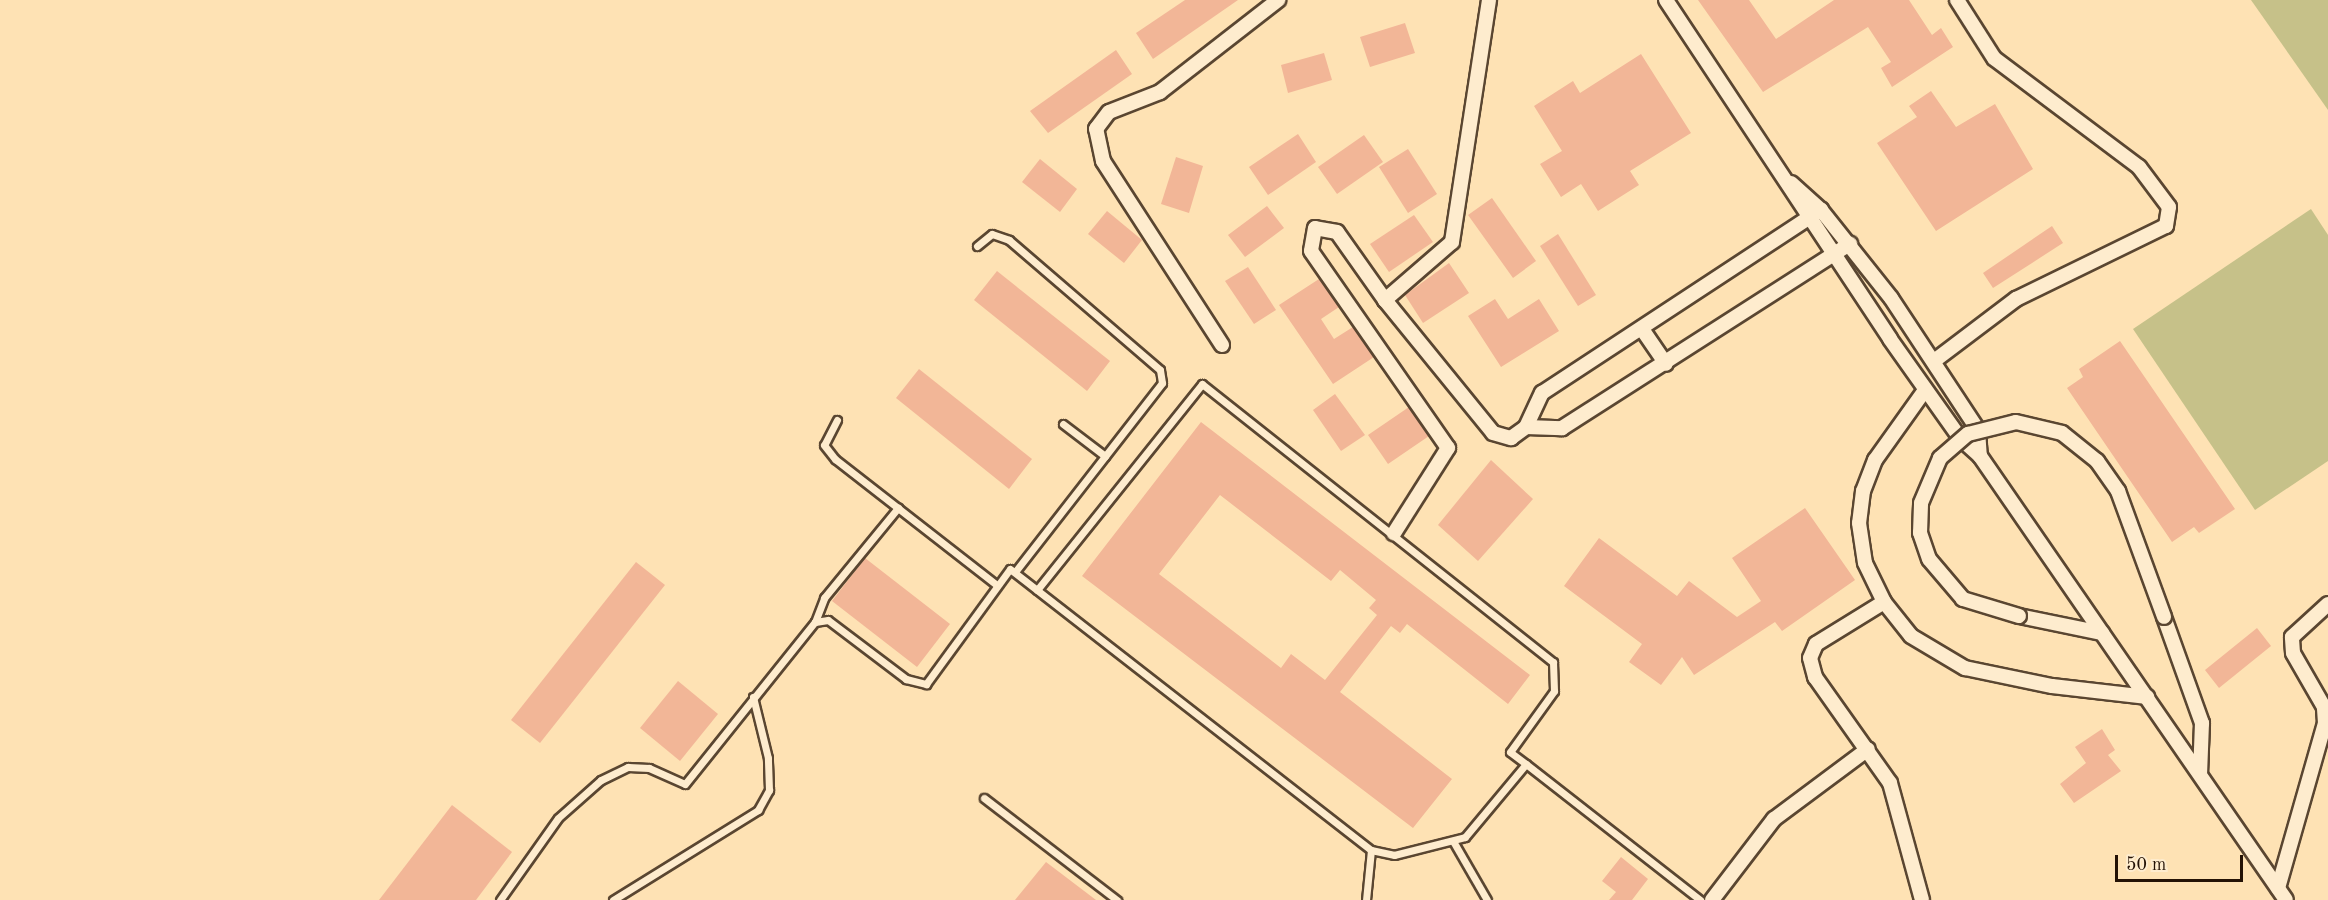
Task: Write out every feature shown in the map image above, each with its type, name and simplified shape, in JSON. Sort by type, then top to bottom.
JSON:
[{"type":"street","points":[[1222,345],[1103,161],[1096,129],[1109,112],[1160,92],[1278,0]]},
{"type":"street","points":[[1385,300],[1452,242],[1490,0]]},
{"type":"street","points":[[1666,0],[1782,175],[1807,218],[1925,390],[1960,438],[1980,456],[2286,900]]},
{"type":"street","points":[[1934,361],[2016,298],[2166,226],[2169,207],[2139,167],[1994,58],[1957,0]]},
{"type":"street","points":[[1782,175],[1821,210],[1850,244],[1910,325],[1978,429],[1980,456]]},
{"type":"street","points":[[1394,534],[1448,448],[1311,251],[1315,228],[1337,232],[1385,300],[1483,425],[1511,438],[1526,427],[1542,393],[1821,210]]},
{"type":"street","points":[[1526,427],[1562,428],[1666,364],[1850,244]]},
{"type":"street","points":[[1890,339],[1910,325]]},
{"type":"street","points":[[1642,329],[1666,364]]},
{"type":"street","points":[[1925,390],[1875,459],[1863,491],[1859,523],[1865,562],[1884,602],[1911,636],[1965,668],[2052,686],[2147,697]]},
{"type":"street","points":[[2102,633],[2019,616],[1963,599],[1929,559],[1920,532],[1920,503],[1940,458],[1968,434],[2016,422],[2062,433],[2097,461],[2118,491],[2202,723],[2200,774]]},
{"type":"street","points":[[1884,602],[1816,644],[1810,658],[1815,677],[1890,783],[1922,900]]},
{"type":"street","points":[[2278,888],[2325,723],[2324,707],[2293,652],[2292,638],[2328,604]]},
{"type":"street","points":[[1712,900],[1774,819],[1868,749]]},
{"type":"lane","points":[[977,246],[992,234],[1009,240],[1160,370],[1162,383],[1014,572]]},
{"type":"lane","points":[[1037,590],[1202,384],[1394,534],[1553,663],[1554,691],[1510,752],[1700,900]]},
{"type":"lane","points":[[837,420],[825,435],[824,445],[898,508],[997,585]]},
{"type":"lane","points":[[1064,424],[1104,456]]},
{"type":"lane","points":[[500,900],[558,818],[601,780],[627,767],[650,768],[686,784],[815,622],[824,598],[898,508]]},
{"type":"lane","points":[[815,622],[828,620],[906,679],[926,684],[1010,569],[1371,850],[1394,855],[1465,837],[1526,764]]},
{"type":"lane","points":[[613,900],[758,810],[769,790],[768,758],[753,697]]},
{"type":"lane","points":[[984,798],[1117,900]]},
{"type":"lane","points":[[1453,841],[1487,900]]},
{"type":"lane","points":[[1366,900],[1371,850]]},
{"type":"shaded area","points":[[2251,0],[2328,0],[2328,110]]},
{"type":"shaded area","points":[[2311,209],[2328,235],[2328,461],[2255,510],[2133,329]]},
{"type":"building","points":[[1185,0],[1238,0],[1153,59],[1136,33]]},
{"type":"building","points":[[1698,0],[1749,0],[1776,39],[1834,0],[1909,0],[1932,35],[1941,28],[1953,47],[1892,87],[1881,68],[1891,62],[1868,27],[1763,92]]},
{"type":"building","points":[[1405,23],[1415,53],[1370,67],[1360,37]]},
{"type":"building","points":[[1116,50],[1132,74],[1048,133],[1030,111]]},
{"type":"building","points":[[1324,53],[1332,80],[1288,93],[1281,65]]},
{"type":"building","points":[[1641,54],[1691,133],[1630,171],[1639,185],[1598,211],[1581,184],[1561,197],[1540,164],[1562,151],[1534,106],[1573,81],[1580,93]]},
{"type":"building","points":[[1931,91],[1956,127],[1995,104],[2033,169],[1936,231],[1877,143],[1917,117],[1909,106]]},
{"type":"building","points":[[1298,134],[1316,162],[1268,195],[1249,167]]},
{"type":"building","points":[[1364,135],[1383,162],[1337,194],[1318,167]]},
{"type":"building","points":[[1408,149],[1437,194],[1408,213],[1379,167]]},
{"type":"building","points":[[1176,157],[1203,166],[1189,213],[1161,204]]},
{"type":"building","points":[[1040,159],[1077,189],[1060,212],[1022,182]]},
{"type":"building","points":[[1492,198],[1536,261],[1513,278],[1468,215]]},
{"type":"building","points":[[1267,206],[1284,228],[1245,257],[1228,235]]},
{"type":"building","points":[[1107,211],[1142,240],[1124,263],[1088,234]]},
{"type":"building","points":[[1414,215],[1433,242],[1389,272],[1370,244]]},
{"type":"building","points":[[2052,226],[2063,243],[1993,288],[1983,273]]},
{"type":"building","points":[[1558,234],[1596,295],[1578,306],[1540,246]]},
{"type":"building","points":[[1449,263],[1469,293],[1423,323],[1405,295]]},
{"type":"building","points":[[1248,267],[1276,310],[1254,324],[1225,281]]},
{"type":"building","points":[[997,271],[1110,361],[1087,391],[974,300]]},
{"type":"building","points":[[1319,279],[1339,307],[1321,319],[1334,339],[1353,327],[1374,357],[1333,384],[1279,305]]},
{"type":"building","points":[[1495,299],[1508,319],[1539,299],[1559,331],[1501,367],[1468,316]]},
{"type":"building","points":[[2120,341],[2235,509],[2199,533],[2194,527],[2172,542],[2067,388],[2083,377],[2079,369]]},
{"type":"building","points":[[919,369],[1032,459],[1009,489],[896,398]]},
{"type":"building","points":[[1335,394],[1365,435],[1341,451],[1313,410]]},
{"type":"building","points":[[1409,407],[1429,436],[1388,464],[1368,435]]},
{"type":"building","points":[[1201,422],[1530,675],[1508,704],[1407,624],[1400,633],[1391,626],[1340,692],[1452,779],[1413,828],[1082,576]],"holes":[[[1220,495],[1331,581],[1340,570],[1376,600],[1369,608],[1377,615],[1325,680],[1291,654],[1281,668],[1159,574]]]},
{"type":"building","points":[[1491,460],[1533,499],[1478,561],[1438,525]]},
{"type":"building","points":[[1805,508],[1855,580],[1782,631],[1775,622],[1694,675],[1682,657],[1661,685],[1629,662],[1642,644],[1564,586],[1599,538],[1677,596],[1689,581],[1737,617],[1761,601],[1732,558]]},
{"type":"building","points":[[865,558],[950,624],[917,667],[832,601]]},
{"type":"building","points":[[636,562],[665,585],[540,743],[511,720]]},
{"type":"building","points":[[2257,628],[2271,646],[2219,688],[2205,670]]},
{"type":"building","points":[[678,681],[718,714],[680,761],[640,728]]},
{"type":"building","points":[[2102,729],[2115,750],[2108,755],[2121,771],[2074,803],[2060,784],[2086,763],[2075,747]]},
{"type":"building","points":[[452,805],[512,852],[476,900],[379,900]]},
{"type":"building","points":[[1621,857],[1648,879],[1632,900],[1609,900],[1616,892],[1602,881]]},
{"type":"building","points":[[1046,862],[1096,900],[1015,900]]}]
